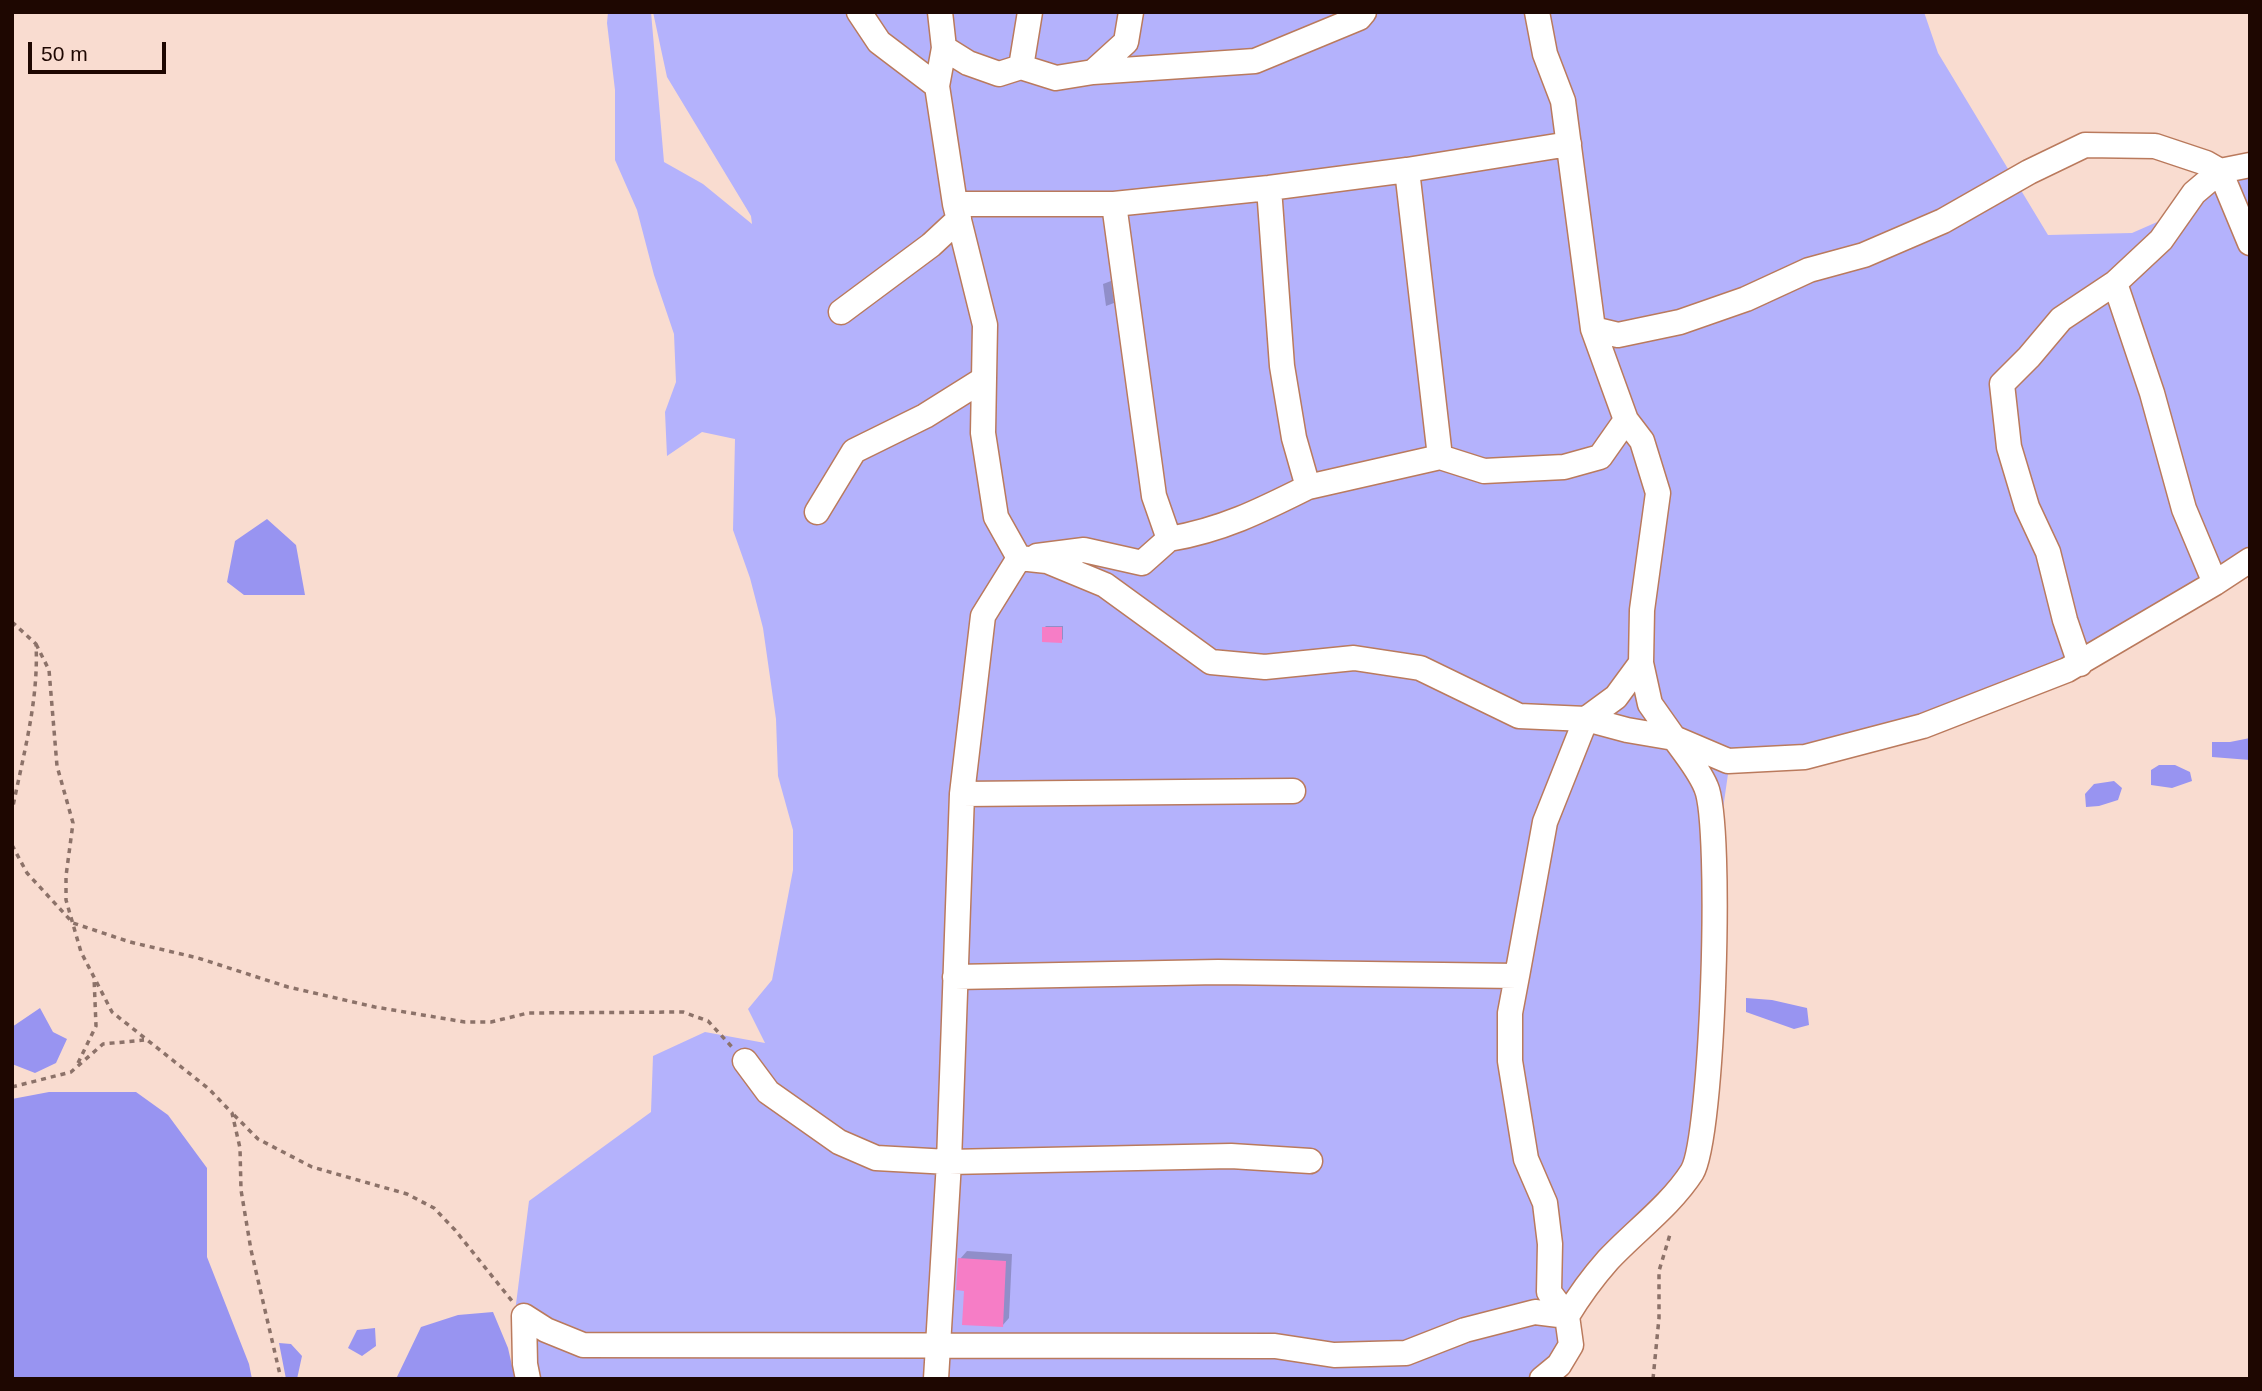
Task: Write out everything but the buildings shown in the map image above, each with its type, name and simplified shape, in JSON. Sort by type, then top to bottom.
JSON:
[{"type":"lane","points":[[859,12],[879,42],[937,86]]},
{"type":"lane","points":[[940,12],[944,48],[937,86],[957,212],[985,325],[983,433],[996,517],[1019,558]]},
{"type":"lane","points":[[1021,68],[1030,12]]},
{"type":"lane","points":[[1093,72],[1126,42],[1131,12]]},
{"type":"lane","points":[[944,48],[968,63],[999,74],[1021,68],[1056,78],[1093,72],[1255,61],[1359,18],[1364,12]]},
{"type":"lane","points":[[1537,12],[1545,54],[1563,101],[1593,329],[1626,420],[1642,441],[1658,493],[1642,610],[1641,663],[1650,704],[1707,788],[1715,847],[1712,1003],[1703,1127],[1693,1170],[1658,1211],[1607,1261],[1567,1316]]},
{"type":"lane","points":[[841,312],[931,245],[957,212],[1114,204],[1269,188],[1407,170],[1569,144]]},
{"type":"lane","points":[[1593,329],[1618,335],[1680,322],[1746,299],[1809,270],[1864,255],[1942,221],[2029,172],[2085,145],[2155,146],[2206,163],[2220,171],[2250,243]]},
{"type":"lane","points":[[2080,664],[2065,620],[2048,552],[2027,507],[2009,447],[2003,384],[2061,319],[2115,283],[2161,240],[2194,194],[2220,171],[2250,165]]},
{"type":"lane","points":[[1407,170],[1440,457]]},
{"type":"lane","points":[[1269,188],[1283,366],[1294,438],[1308,487]]},
{"type":"lane","points":[[1114,204],[1154,496],[1169,539]]},
{"type":"lane","points":[[2115,283],[2152,393],[2184,509],[2214,583]]},
{"type":"lane","points":[[817,512],[854,451],[925,416],[984,379]]},
{"type":"lane","points":[[1019,558],[1084,550],[1142,563],[1169,539],[1203,533],[1249,516],[1308,487],[1440,457],[1485,471],[1564,467],[1600,457],[1626,420]]},
{"type":"lane","points":[[1019,558],[1047,561],[1105,586],[1211,662],[1265,667],[1354,658],[1420,668],[1519,716],[1586,719],[1674,738],[1728,761],[1805,757],[1923,726],[2080,664],[2250,560]]},
{"type":"lane","points":[[936,1379],[949,1161],[961,794],[983,616],[1019,558]]},
{"type":"lane","points":[[1542,1379],[1559,1365],[1571,1345],[1567,1316],[1549,1292],[1550,1244],[1545,1202],[1526,1159],[1510,1061],[1510,1013],[1545,822],[1586,719],[1616,698],[1641,663]]},
{"type":"lane","points":[[961,794],[1293,791]]},
{"type":"lane","points":[[955,977],[1218,972],[1517,976]]},
{"type":"lane","points":[[745,1061],[768,1091],[839,1142],[876,1158],[949,1161],[1231,1156],[1310,1161]]},
{"type":"lane","points":[[524,1316],[546,1330],[583,1345],[1275,1346],[1334,1355],[1405,1353],[1465,1330],[1535,1312],[1567,1316]]},
{"type":"lane","points":[[524,1316],[528,1379]]},
{"type":"path","points":[[12,471],[12,485]]},
{"type":"path","points":[[12,622],[36,644],[49,670],[57,766],[73,823],[66,876],[66,900],[81,952],[112,1012],[208,1089],[258,1139],[312,1167],[407,1194],[434,1208],[524,1316]]},
{"type":"path","points":[[12,811],[33,701],[36,644]]},
{"type":"path","points":[[12,845],[27,873],[73,923],[130,942],[198,958],[288,987],[375,1007],[465,1022],[491,1022],[528,1013],[683,1012],[708,1021],[745,1061]]},
{"type":"path","points":[[75,1068],[96,1026],[94,976]]},
{"type":"path","points":[[12,1087],[71,1072],[103,1044],[145,1040]]},
{"type":"path","points":[[232,1113],[240,1148],[241,1189],[251,1250],[281,1379]]},
{"type":"path","points":[[1653,1379],[1660,1318],[1660,1271],[1672,1225]]},
{"type":"shaded area","points":[[608,12],[651,12],[664,162],[703,184],[752,224],[751,216],[667,77],[653,12],[1924,12],[1938,53],[2048,235],[2132,233],[2164,219],[2221,160],[2250,152],[2250,564],[2078,674],[1780,770],[1728,774],[1718,844],[1702,1173],[1577,1306],[1556,1379],[523,1379],[514,1320],[529,1201],[651,1112],[653,1056],[705,1032],[765,1043],[748,1009],[772,980],[793,870],[793,830],[778,776],[776,719],[763,628],[750,578],[733,530],[735,439],[702,432],[667,456],[665,412],[676,382],[674,334],[654,275],[637,210],[615,160],[615,90]]},
{"type":"shaded area","points":[[267,519],[296,545],[305,595],[244,595],[227,582],[235,541]]},
{"type":"shaded area","points":[[2250,738],[2250,760],[2212,757],[2212,742]]},
{"type":"shaded area","points":[[2159,765],[2175,765],[2190,772],[2192,781],[2172,788],[2151,785],[2151,770]]},
{"type":"shaded area","points":[[2114,781],[2122,788],[2118,800],[2086,807],[2085,794],[2094,784]]},
{"type":"shaded area","points":[[1746,998],[1772,1000],[1807,1008],[1809,1025],[1794,1029],[1746,1012]]},
{"type":"shaded area","points":[[40,1008],[53,1032],[67,1039],[56,1063],[35,1073],[12,1064],[12,1027]]},
{"type":"shaded area","points":[[49,1092],[136,1092],[168,1115],[207,1168],[207,1257],[249,1364],[252,1379],[12,1379],[12,1099]]},
{"type":"shaded area","points":[[493,1312],[508,1348],[515,1379],[396,1379],[421,1327],[458,1315]]},
{"type":"shaded area","points":[[375,1328],[376,1346],[362,1356],[348,1348],[357,1330]]},
{"type":"shaded area","points":[[279,1343],[291,1344],[302,1356],[297,1379],[286,1379]]}]
